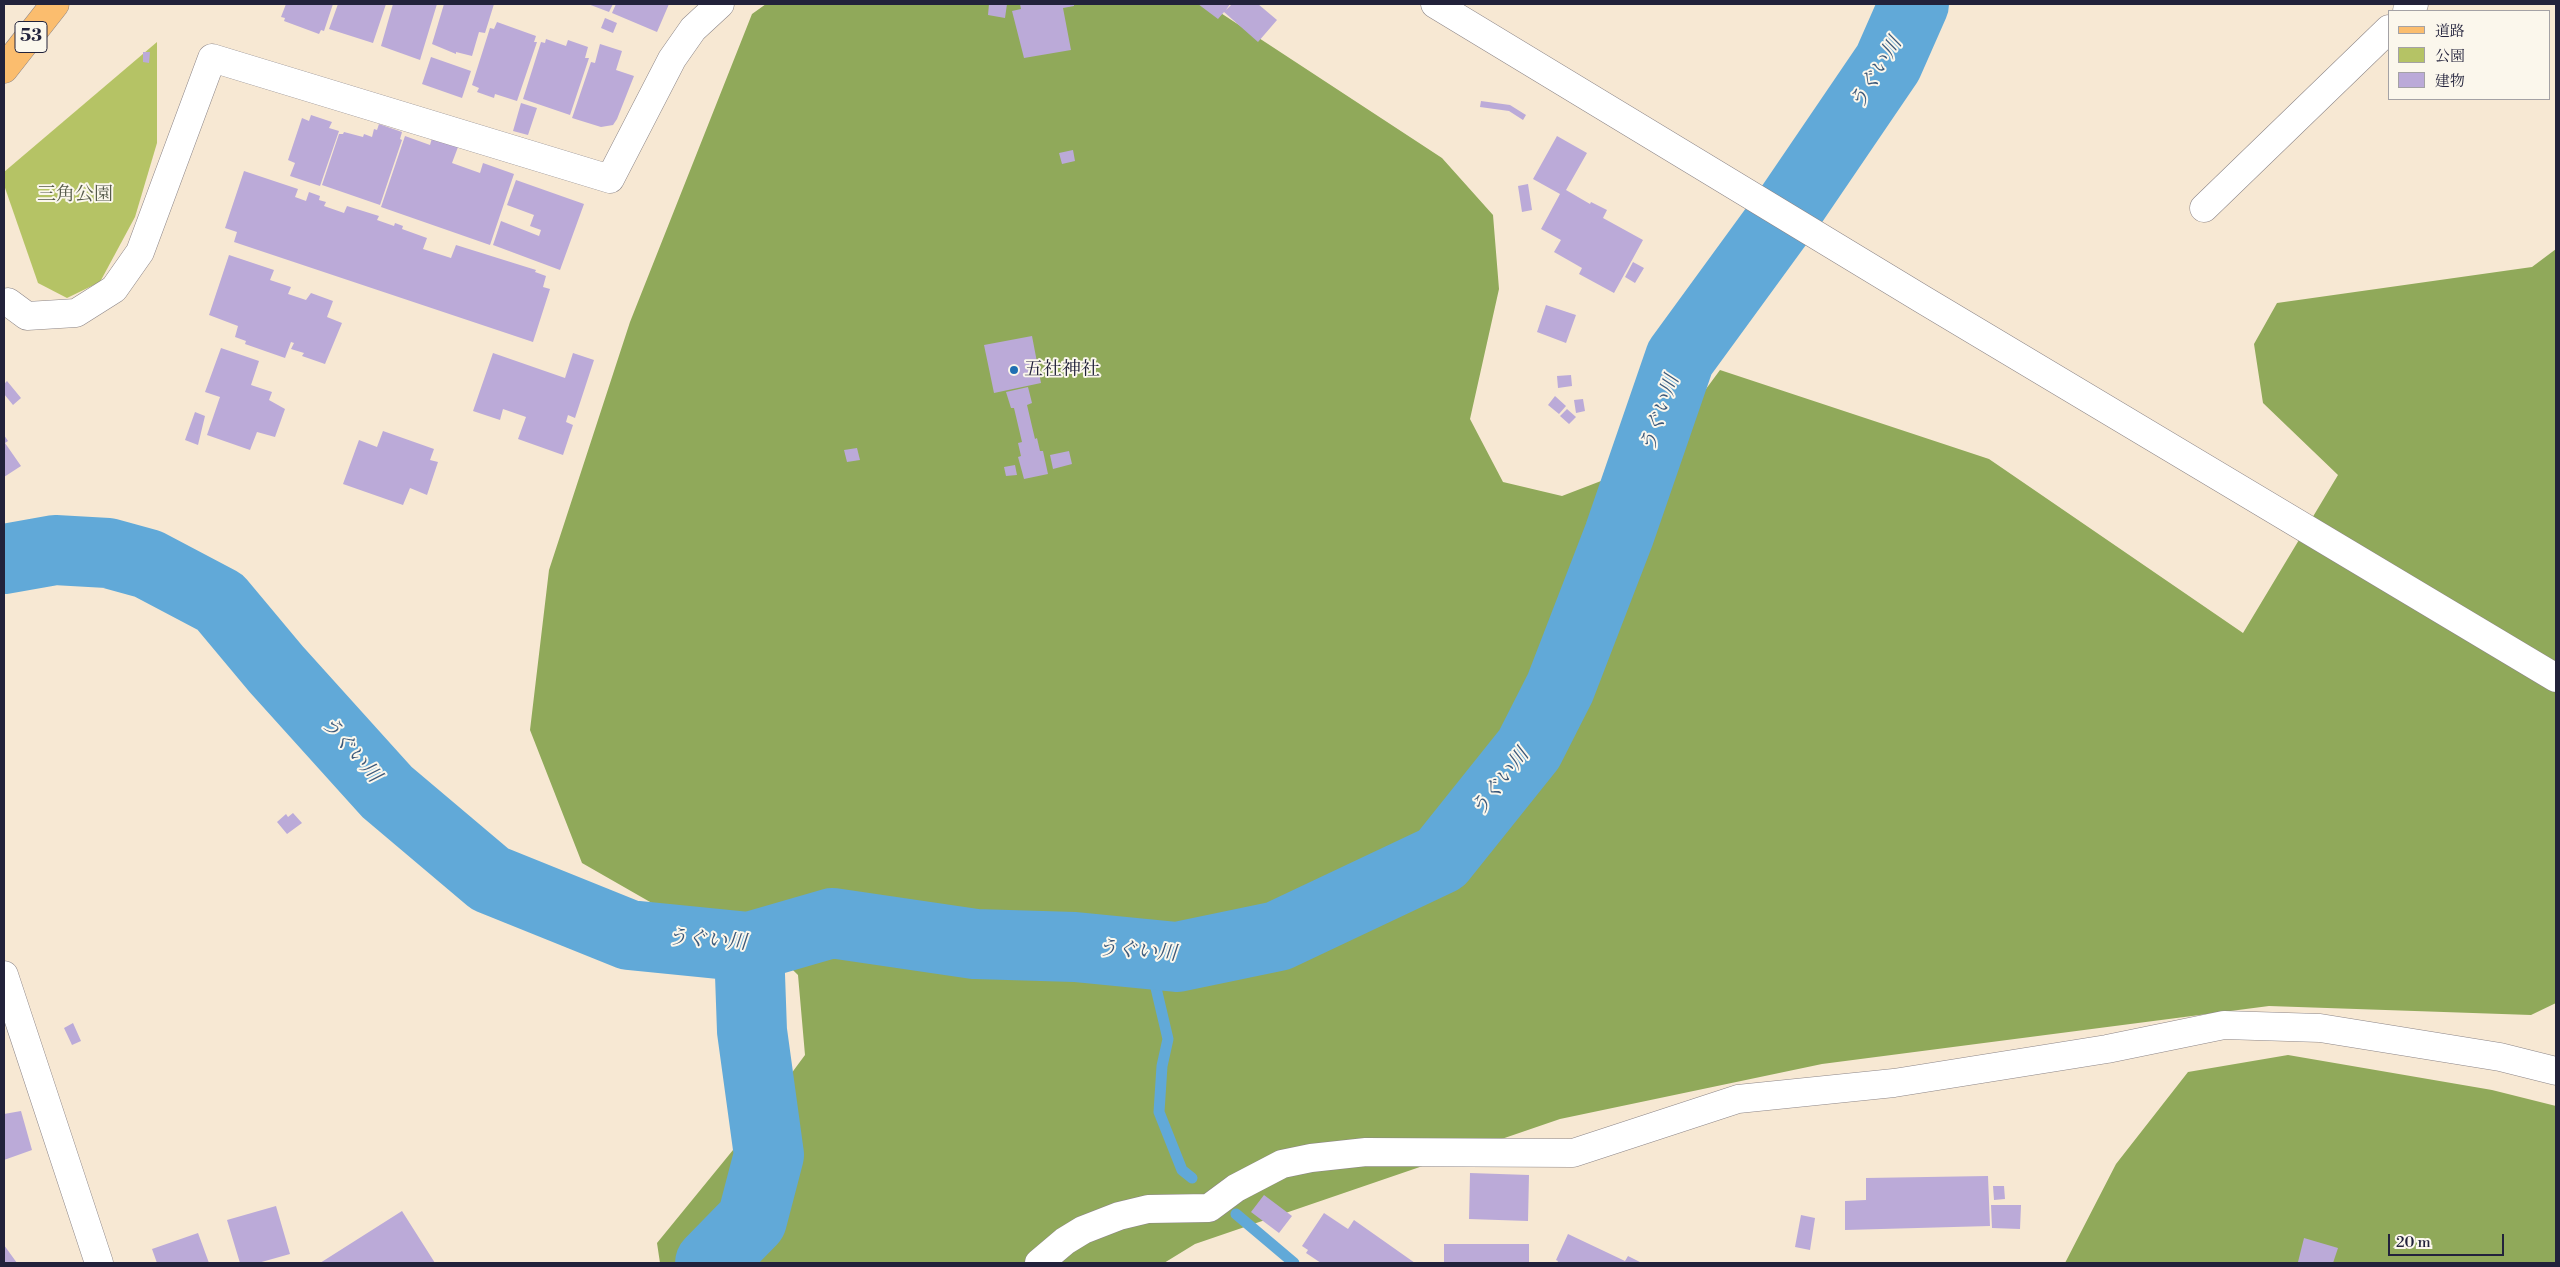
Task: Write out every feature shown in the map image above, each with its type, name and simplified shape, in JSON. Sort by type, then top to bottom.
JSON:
[{"type":"main road","name":"53","points":[[4,69],[55,4]]},
{"type":"street","points":[[5,299],[27,316],[76,313],[114,289],[140,252],[212,58],[610,179],[672,59],[693,29],[720,4]]},
{"type":"street","points":[[1435,4],[1922,299],[2556,678]]},
{"type":"street","points":[[2204,208],[2388,30]]},
{"type":"street","points":[[4,976],[99,1263]]},
{"type":"street","points":[[1039,1263],[1047,1254],[1071,1237],[1119,1216],[1148,1209],[1209,1208],[1236,1188],[1282,1164],[1311,1158],[1366,1152],[1574,1153],[1738,1099],[1894,1083],[2106,1049],[2224,1025],[2320,1028],[2500,1057],[2556,1071]]},
{"type":"green space","points":[[766,4],[1207,4],[1442,158],[1493,215],[1499,289],[1470,419],[1503,482],[1562,496],[1653,461],[1720,370],[1989,459],[2243,633],[2338,475],[2263,403],[2254,344],[2277,303],[2532,267],[2556,249],[2556,1003],[2531,1015],[2269,1006],[1822,1064],[1560,1119],[1195,1244],[1164,1263],[660,1263],[657,1243],[751,1128],[805,1055],[798,975],[761,939],[692,926],[582,863],[530,730],[549,570],[630,322],[752,14]]},
{"type":"green space","name":"三角公園","points":[[157,42],[157,143],[135,217],[100,282],[67,298],[38,283],[4,185],[4,172]]},
{"type":"green space","points":[[2288,1055],[2492,1090],[2556,1106],[2556,1263],[2065,1263],[2116,1164],[2188,1072]]},
{"type":"building","points":[[286,4],[333,4],[324,31],[321,30],[319,34],[284,21],[285,18],[281,17]]},
{"type":"building","points":[[338,4],[386,4],[373,43],[329,29]]},
{"type":"building","points":[[393,4],[437,4],[420,60],[381,46]]},
{"type":"building","points":[[444,4],[494,4],[485,33],[479,32],[472,56],[456,52],[456,54],[432,44]]},
{"type":"building","points":[[588,4],[613,4],[609,12]]},
{"type":"building","points":[[616,4],[669,4],[657,32],[612,13]]},
{"type":"building","points":[[989,4],[1007,4],[1005,18],[988,15]]},
{"type":"building","points":[[1020,4],[1074,4],[1074,6],[1063,8],[1071,50],[1024,58],[1012,11],[1021,9]]},
{"type":"building","points":[[1198,4],[1230,4],[1226,10],[1232,4],[1258,4],[1277,20],[1258,42],[1224,12],[1218,19]]},
{"type":"building","points":[[605,18],[617,23],[613,33],[601,28]]},
{"type":"building","points":[[497,22],[536,36],[534,42],[537,42],[517,101],[495,94],[494,98],[477,92],[479,88],[472,85],[490,28],[494,29]]},
{"type":"building","points":[[546,39],[566,46],[568,40],[588,47],[585,58],[589,58],[570,115],[523,99],[541,42],[545,43]]},
{"type":"building","points":[[600,44],[622,51],[616,70],[634,76],[617,119],[613,125],[601,127],[572,118],[591,62],[595,63]]},
{"type":"building","points":[[143,52],[150,52],[149,63],[143,62]]},
{"type":"building","points":[[431,57],[471,71],[462,98],[422,84]]},
{"type":"building","points":[[1481,101],[1510,105],[1526,115],[1523,120],[1509,111],[1480,107]]},
{"type":"building","points":[[521,103],[537,108],[528,135],[513,131]]},
{"type":"building","points":[[311,115],[332,122],[329,128],[339,131],[320,186],[290,176],[295,163],[288,160],[302,118],[309,121]]},
{"type":"building","points":[[379,124],[402,132],[400,139],[402,140],[380,205],[322,185],[339,134],[344,132],[363,137],[364,134],[372,137],[374,129],[377,130]]},
{"type":"building","points":[[405,136],[430,145],[432,138],[458,147],[452,163],[480,173],[483,163],[514,174],[490,245],[381,207]]},
{"type":"building","points":[[1557,136],[1587,153],[1566,190],[1590,204],[1591,202],[1607,210],[1603,218],[1643,240],[1614,293],[1579,274],[1582,268],[1554,252],[1561,240],[1541,229],[1560,194],[1533,179]]},
{"type":"building","points":[[1073,150],[1075,161],[1062,164],[1059,153]]},
{"type":"building","points":[[244,171],[298,189],[295,197],[306,201],[309,192],[320,196],[319,200],[326,202],[324,206],[344,213],[347,206],[379,216],[377,220],[394,226],[395,223],[403,226],[402,229],[427,238],[423,249],[451,258],[456,245],[536,270],[535,272],[546,276],[543,287],[550,289],[533,342],[234,242],[237,232],[225,228]]},
{"type":"building","points":[[516,180],[584,204],[560,270],[493,245],[501,221],[539,236],[541,230],[530,226],[534,215],[507,205]]},
{"type":"building","points":[[1528,184],[1532,210],[1522,212],[1518,186]]},
{"type":"building","points":[[229,255],[274,270],[270,280],[291,287],[288,294],[306,300],[311,293],[333,301],[327,317],[342,323],[325,364],[302,356],[304,353],[291,349],[294,343],[291,342],[285,358],[245,344],[246,341],[235,337],[238,326],[209,315]]},
{"type":"building","points":[[1633,262],[1644,268],[1635,283],[1625,277]]},
{"type":"building","points":[[1546,305],[1576,315],[1566,343],[1537,332]]},
{"type":"building","points":[[1032,336],[1041,383],[994,393],[984,345]]},
{"type":"building","points":[[221,348],[259,361],[251,385],[272,392],[269,400],[285,409],[275,437],[257,432],[250,450],[207,435],[220,397],[205,392]]},
{"type":"building","points":[[493,353],[565,378],[573,353],[594,360],[575,418],[568,415],[566,422],[573,425],[563,455],[518,439],[526,417],[503,409],[500,420],[473,411]]},
{"type":"building","points":[[1571,375],[1572,386],[1558,388],[1557,376]]},
{"type":"building","points":[[7,381],[21,398],[13,405],[4,394],[4,384]]},
{"type":"building","points":[[1028,387],[1032,403],[1027,405],[1035,439],[1037,438],[1040,451],[1043,451],[1048,474],[1024,479],[1018,457],[1021,456],[1018,443],[1022,442],[1014,408],[1011,408],[1006,392]]},
{"type":"building","points":[[1555,396],[1566,406],[1559,414],[1548,405]]},
{"type":"building","points":[[1583,399],[1585,411],[1576,413],[1574,400]]},
{"type":"building","points":[[1567,409],[1576,417],[1569,424],[1560,416]]},
{"type":"building","points":[[195,412],[205,416],[198,445],[185,440]]},
{"type":"building","points":[[383,431],[434,449],[430,460],[438,462],[427,495],[410,488],[403,505],[343,484],[359,440],[377,447]]},
{"type":"building","points":[[4,435],[8,441],[5,443],[21,466],[4,477]]},
{"type":"building","points":[[857,448],[860,460],[847,462],[844,450]]},
{"type":"building","points":[[1069,451],[1072,464],[1053,469],[1050,455]]},
{"type":"building","points":[[1015,465],[1017,475],[1006,476],[1004,467]]},
{"type":"building","points":[[293,813],[302,823],[287,834],[277,822],[286,814],[288,817]]},
{"type":"building","points":[[73,1023],[81,1041],[72,1045],[64,1028]]},
{"type":"building","points":[[21,1111],[32,1150],[4,1160],[4,1114]]},
{"type":"building","points":[[1470,1173],[1529,1175],[1528,1221],[1469,1219]]},
{"type":"building","points":[[1988,1176],[1990,1226],[1845,1230],[1845,1201],[1866,1200],[1866,1178]]},
{"type":"building","points":[[1993,1186],[2004,1186],[2005,1199],[1994,1200]]},
{"type":"building","points":[[1264,1195],[1292,1216],[1279,1233],[1251,1212]]},
{"type":"building","points":[[1991,1205],[2021,1205],[2020,1229],[1992,1228]]},
{"type":"building","points":[[276,1206],[290,1254],[258,1263],[240,1263],[227,1220]]},
{"type":"building","points":[[402,1211],[435,1263],[320,1263]]},
{"type":"building","points":[[1324,1213],[1348,1229],[1354,1220],[1415,1263],[1321,1263],[1306,1253],[1308,1250],[1302,1246]]},
{"type":"building","points":[[1801,1215],[1815,1218],[1810,1250],[1795,1247]]},
{"type":"building","points":[[198,1233],[209,1263],[157,1263],[152,1249]]},
{"type":"building","points":[[1568,1234],[1625,1261],[1628,1256],[1642,1263],[1557,1263],[1558,1261],[1556,1260]]},
{"type":"building","points":[[2304,1238],[2338,1248],[2333,1263],[2298,1262]]},
{"type":"building","points":[[1444,1244],[1529,1244],[1529,1263],[1444,1263]]},
{"type":"building","points":[[4,1245],[17,1263],[4,1263]]},
{"type":"waterway","name":"うぐい川","points":[[4,559],[55,550],[108,553],[148,564],[220,602],[276,669],[387,792],[490,879],[629,935],[749,947],[832,923],[975,944],[1075,947],[1177,957],[1278,936],[1441,859],[1529,749],[1560,688],[1619,535],[1680,358],[1788,210],[1888,63],[1914,4]]},
{"type":"waterway","points":[[710,1263],[752,1220],[769,1155],[752,1031],[749,947]]},
{"type":"waterway","points":[[1148,954],[1168,1039],[1162,1066],[1159,1112],[1182,1170],[1192,1178]]},
{"type":"waterway","points":[[1236,1214],[1294,1263]]},
{"type":"place","name":"五社神社","points":[[1014,370]]}]
